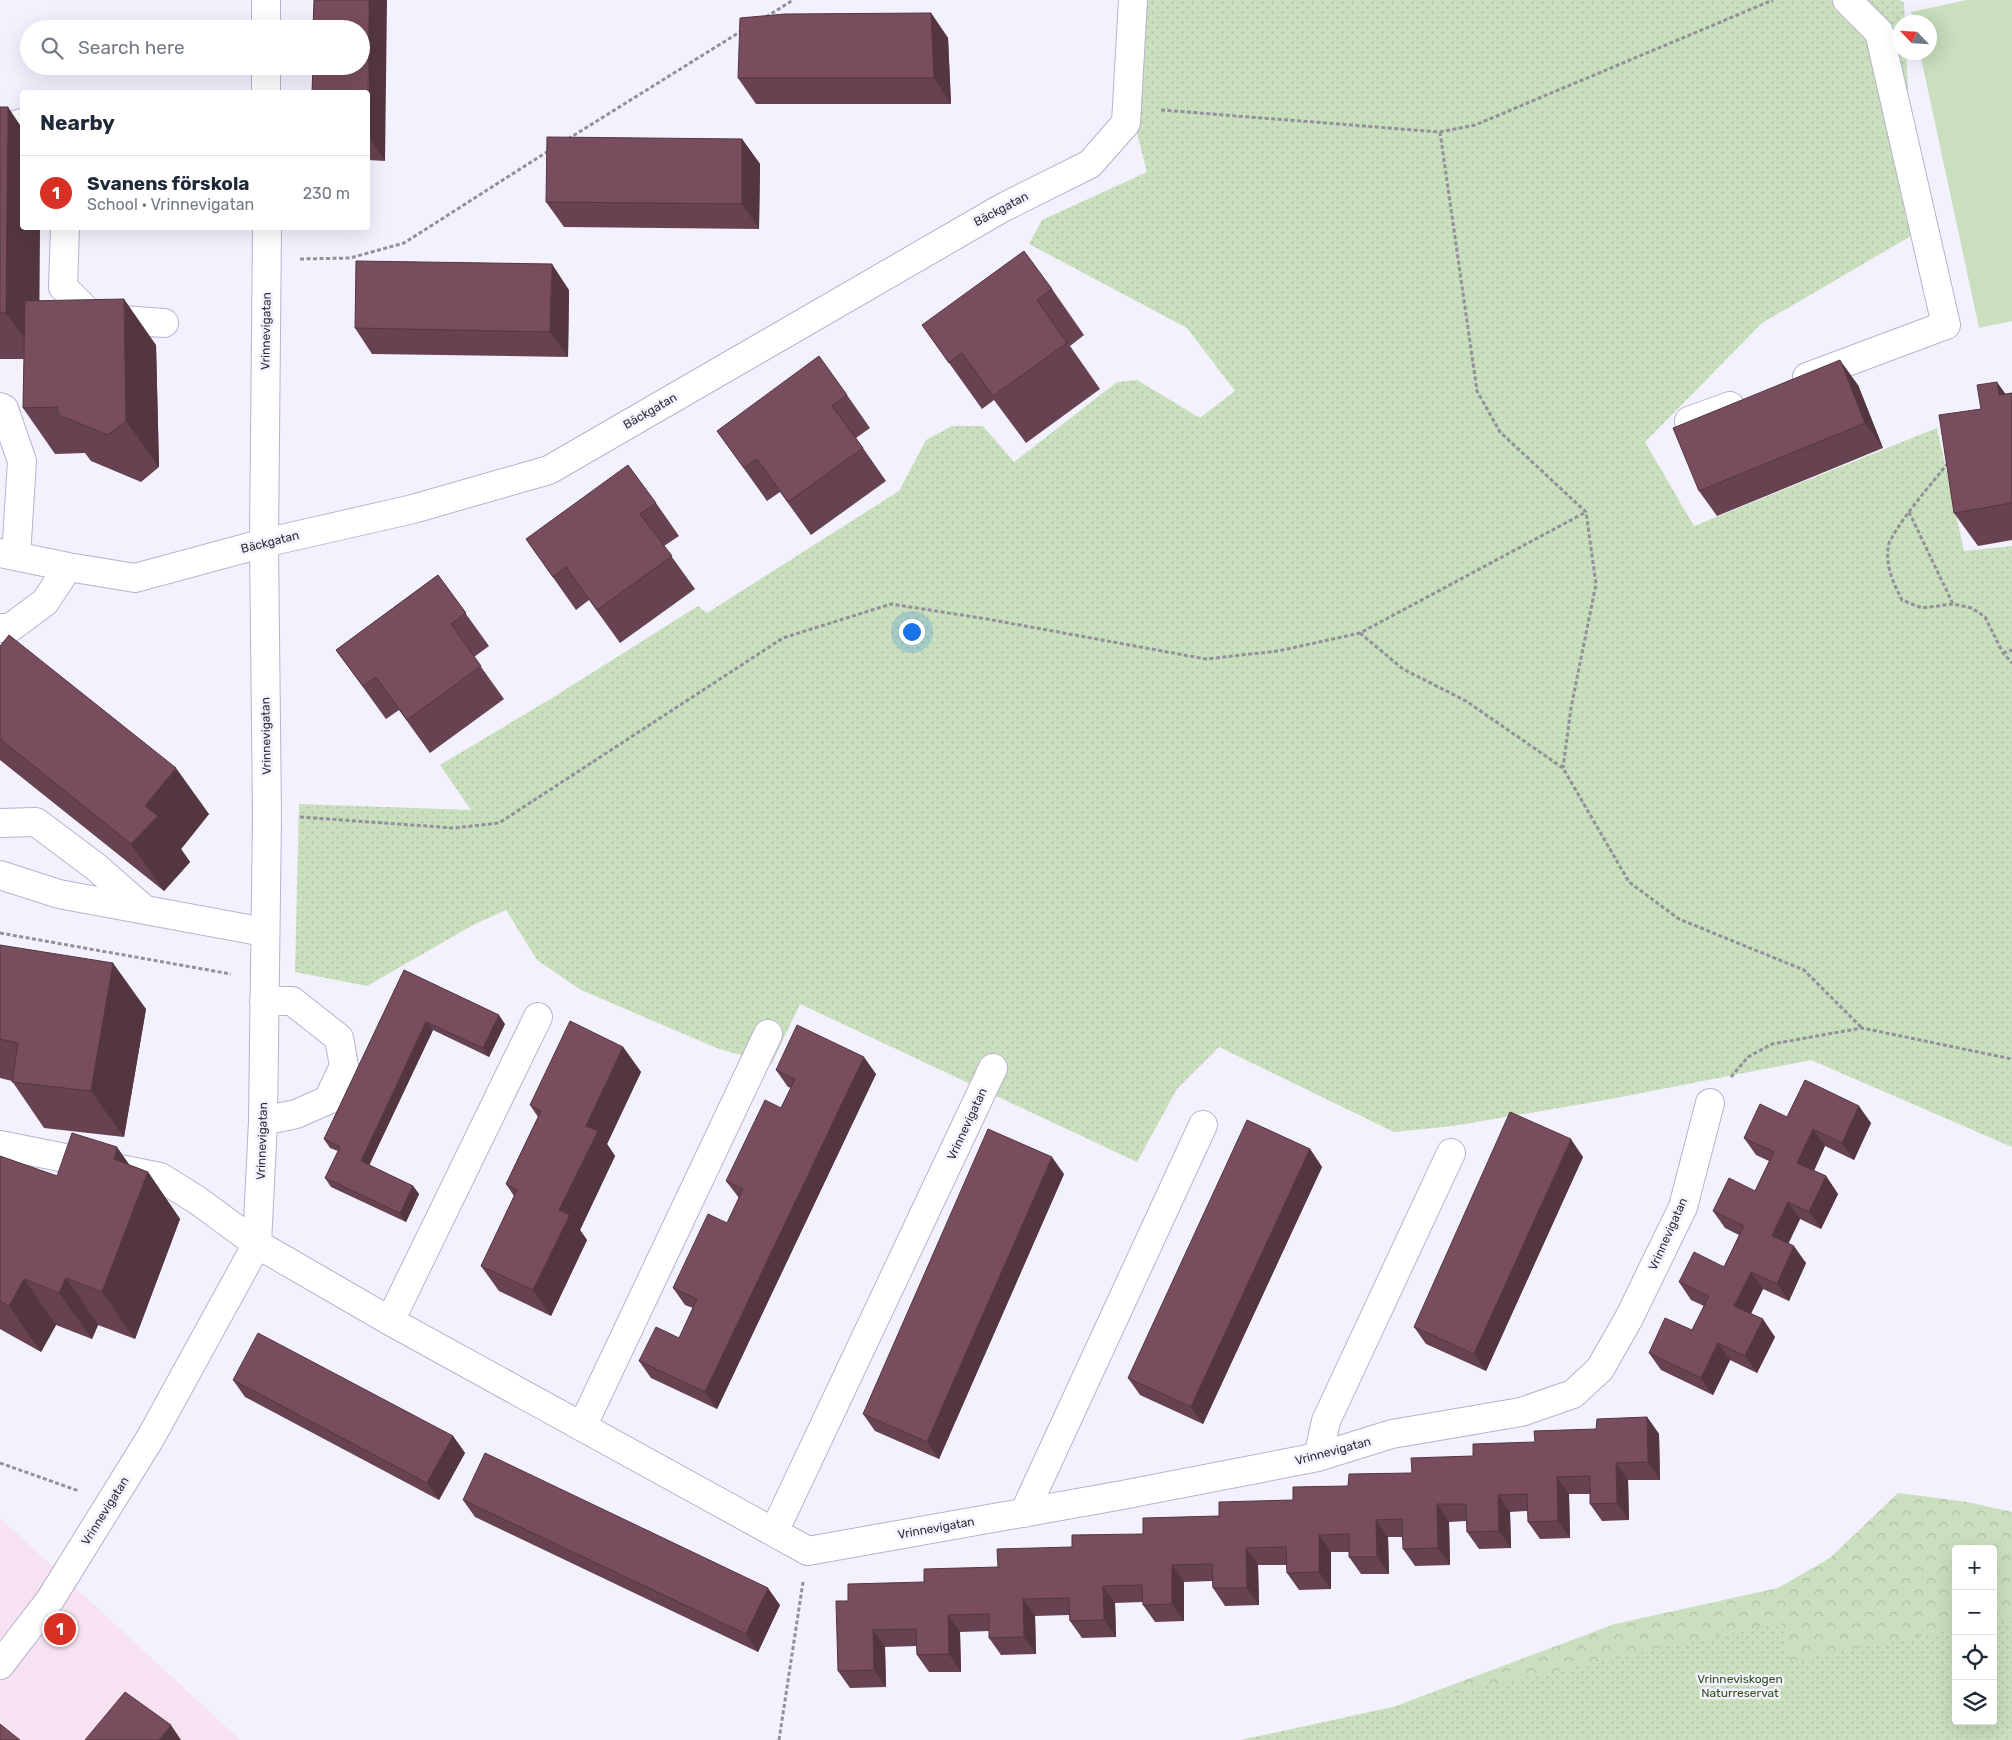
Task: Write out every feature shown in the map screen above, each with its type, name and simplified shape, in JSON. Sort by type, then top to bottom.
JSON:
[{"type":"street","points":[[266,0],[266,20]]},
{"type":"street","name":"Bäckgatan","points":[[8,555],[134,578],[264,543],[413,509],[548,470],[1002,208],[1090,164],[1126,123],[1133,0]]},
{"type":"street","points":[[1780,387],[1946,325],[1879,32],[1847,0]]},
{"type":"street","points":[[266,75],[266,90]]},
{"type":"street","points":[[0,129],[20,124]]},
{"type":"street","points":[[65,230],[63,287],[94,318],[164,323]]},
{"type":"street","name":"Vrinnevigatan","points":[[0,1665],[50,1600],[151,1437],[257,1244],[263,1122],[267,816],[264,543],[267,230]]},
{"type":"street","points":[[1689,421],[1753,397]]},
{"type":"street","points":[[0,406],[4,409],[22,461],[8,555]]},
{"type":"street","points":[[0,628],[10,628],[45,602],[68,567]]},
{"type":"street","points":[[0,823],[36,822],[96,868],[146,912]]},
{"type":"street","points":[[0,876],[59,894],[146,912],[264,932]]},
{"type":"street","points":[[263,1122],[296,1114],[328,1100],[344,1066],[339,1038],[292,1001],[264,990]]},
{"type":"street","points":[[390,1321],[538,1017]]},
{"type":"street","points":[[582,1427],[768,1034]]},
{"type":"street","name":"Vrinnevigatan","points":[[774,1532],[993,1068]]},
{"type":"street","name":"Vrinnevigatan","points":[[808,1551],[1024,1513],[1318,1457],[1392,1434],[1521,1412],[1573,1394],[1600,1369],[1629,1318],[1683,1207],[1710,1102]]},
{"type":"street","points":[[1024,1513],[1203,1125]]},
{"type":"street","points":[[0,1145],[160,1177],[197,1200],[257,1244],[390,1321],[808,1551]]},
{"type":"street","points":[[1318,1457],[1326,1421],[1451,1153]]},
{"type":"path","points":[[760,20],[793,0]]},
{"type":"path","points":[[1127,107],[1440,132],[1475,125],[1773,0]]},
{"type":"path","points":[[563,142],[744,30]]},
{"type":"path","points":[[1440,132],[1477,391],[1500,432],[1586,512],[1596,584],[1572,708],[1563,768]]},
{"type":"path","points":[[267,259],[350,258],[404,243],[554,148]]},
{"type":"path","points":[[1952,459],[1909,512],[1887,546],[1889,573],[1902,600],[1922,608],[1953,604],[1972,608],[1985,617],[2003,653],[2012,663]]},
{"type":"path","points":[[297,817],[454,828],[499,823],[783,638],[891,604],[987,619],[1206,659],[1278,652],[1360,633],[1586,512]]},
{"type":"path","points":[[1909,512],[1953,604]]},
{"type":"path","points":[[1360,633],[1404,669],[1466,701],[1563,768],[1630,882],[1679,919],[1804,970],[1862,1028]]},
{"type":"path","points":[[2003,653],[2012,650]]},
{"type":"path","points":[[0,933],[264,990]]},
{"type":"path","points":[[1710,1102],[1748,1057],[1772,1044],[1862,1028],[2012,1059]]},
{"type":"path","points":[[0,1464],[110,1502]]},
{"type":"path","points":[[779,1740],[808,1551]]},
{"type":"shaded area","points":[[0,1518],[240,1740],[0,1740]]},
{"type":"green space","points":[[1137,0],[1900,0],[1904,3],[1905,15],[1892,15],[1892,60],[1906,60],[1916,233],[1762,323],[1645,442],[1694,526],[1937,428],[1964,551],[2012,546],[2012,1147],[1811,1060],[1600,1101],[1453,1126],[1394,1132],[1219,1047],[1177,1089],[1137,1162],[800,1004],[772,1063],[719,1049],[581,990],[537,960],[506,910],[473,925],[367,986],[295,972],[299,804],[471,810],[440,765],[552,698],[698,606],[707,613],[899,491],[926,440],[952,426],[983,426],[1014,462],[1117,382],[1137,380],[1200,418],[1235,391],[1187,328],[1029,244],[1042,220],[1147,172],[1136,129]]},
{"type":"green space","points":[[1967,0],[2012,0],[2012,321],[1979,328],[1922,60],[1937,60],[1937,15],[1912,15],[1911,12]]},
{"type":"green space","name":"Vrinneviskogen Naturreservat","points":[[1898,1493],[1967,1502],[2012,1512],[2012,1740],[1305,1740],[1615,1624],[1778,1588],[1830,1558]]},
{"type":"green space","name":"Vrinneviskogen Naturreservat","points":[[2012,1618],[2012,1740],[1241,1740],[1781,1622],[1790,1662],[1952,1630],[1952,1725],[1997,1725],[1997,1621]]},
{"type":"building","points":[[314,0],[369,0],[369,20],[313,20]]},
{"type":"building","points":[[931,13],[934,78],[738,78],[740,18],[785,14]]},
{"type":"building","points":[[313,75],[368,75],[368,90],[312,90]]},
{"type":"building","points":[[0,107],[8,107],[6,313],[0,313]]},
{"type":"building","points":[[547,137],[742,139],[742,204],[546,202]]},
{"type":"building","points":[[1024,251],[1052,289],[1037,300],[1067,343],[993,396],[962,353],[949,363],[922,325]]},
{"type":"building","points":[[356,261],[552,264],[550,332],[355,328]]},
{"type":"building","points":[[124,299],[126,421],[108,435],[59,415],[57,407],[23,408],[25,301]]},
{"type":"building","points":[[819,356],[847,395],[832,406],[863,448],[788,502],[757,459],[744,468],[717,431]]},
{"type":"building","points":[[1840,360],[1865,423],[1699,491],[1673,428]]},
{"type":"building","points":[[1997,382],[1999,395],[2012,393],[2012,503],[1954,513],[1939,415],[1981,409],[1977,385]]},
{"type":"building","points":[[628,465],[656,503],[640,514],[672,556],[597,610],[566,567],[553,577],[526,539]]},
{"type":"building","points":[[438,575],[466,613],[451,624],[481,666],[407,720],[376,677],[363,686],[336,650]]},
{"type":"building","points":[[9,635],[176,768],[145,806],[158,816],[131,844],[0,739],[0,646]]},
{"type":"building","points":[[0,945],[113,963],[91,1091],[12,1082],[18,1043],[0,1039]]},
{"type":"building","points":[[404,970],[499,1015],[483,1048],[426,1022],[361,1161],[413,1186],[400,1213],[325,1178],[340,1147],[324,1139]]},
{"type":"building","points":[[570,1021],[623,1047],[586,1126],[598,1131],[559,1210],[570,1215],[533,1290],[481,1266],[517,1190],[506,1184],[541,1111],[530,1105]]},
{"type":"building","points":[[797,1025],[864,1057],[705,1392],[639,1361],[656,1327],[679,1338],[697,1299],[673,1288],[708,1214],[727,1223],[743,1189],[726,1181],[765,1100],[781,1108],[795,1079],[776,1070]]},
{"type":"building","points":[[1805,1080],[1859,1106],[1842,1143],[1813,1129],[1797,1163],[1826,1176],[1809,1212],[1788,1202],[1772,1236],[1794,1246],[1777,1284],[1751,1272],[1734,1306],[1763,1319],[1745,1356],[1718,1343],[1701,1378],[1649,1353],[1665,1318],[1692,1330],[1709,1296],[1679,1282],[1694,1252],[1724,1267],[1744,1226],[1713,1211],[1729,1178],[1755,1191],[1774,1152],[1744,1138],[1760,1104],[1787,1117]]},
{"type":"building","points":[[1510,1112],[1571,1139],[1474,1354],[1414,1327]]},
{"type":"building","points":[[1247,1120],[1310,1149],[1191,1407],[1128,1378]]},
{"type":"building","points":[[988,1129],[1052,1157],[927,1442],[863,1414]]},
{"type":"building","points":[[72,1133],[117,1147],[114,1159],[148,1172],[102,1292],[66,1278],[59,1293],[24,1279],[9,1306],[0,1301],[0,1156],[57,1176]]},
{"type":"building","points":[[258,1333],[453,1436],[427,1483],[233,1380]]},
{"type":"building","points":[[1647,1417],[1648,1462],[1616,1463],[1617,1503],[1590,1504],[1590,1476],[1557,1477],[1558,1521],[1528,1522],[1527,1494],[1498,1495],[1499,1531],[1467,1532],[1466,1504],[1437,1504],[1438,1548],[1403,1549],[1402,1519],[1376,1520],[1377,1557],[1349,1557],[1349,1534],[1319,1535],[1319,1572],[1287,1573],[1286,1547],[1246,1548],[1247,1588],[1213,1588],[1212,1564],[1172,1565],[1172,1604],[1143,1605],[1142,1585],[1103,1586],[1104,1620],[1070,1621],[1069,1598],[1023,1599],[1024,1637],[989,1638],[989,1614],[948,1615],[949,1654],[917,1655],[916,1629],[873,1630],[874,1670],[838,1671],[836,1601],[848,1601],[848,1584],[924,1582],[924,1569],[998,1567],[997,1549],[1072,1547],[1072,1535],[1143,1534],[1143,1518],[1219,1516],[1219,1502],[1293,1500],[1293,1487],[1348,1486],[1349,1474],[1412,1473],[1411,1458],[1473,1456],[1473,1444],[1535,1442],[1534,1431],[1596,1429],[1597,1419]]},
{"type":"building","points":[[485,1453],[768,1588],[746,1634],[463,1500]]},
{"type":"building","points":[[125,1692],[171,1725],[159,1740],[85,1740]]},
{"type":"building","points":[[0,1724],[20,1740],[0,1740]]},
{"type":"place","name":"Svanens förskola","points":[[60,1629]]}]
